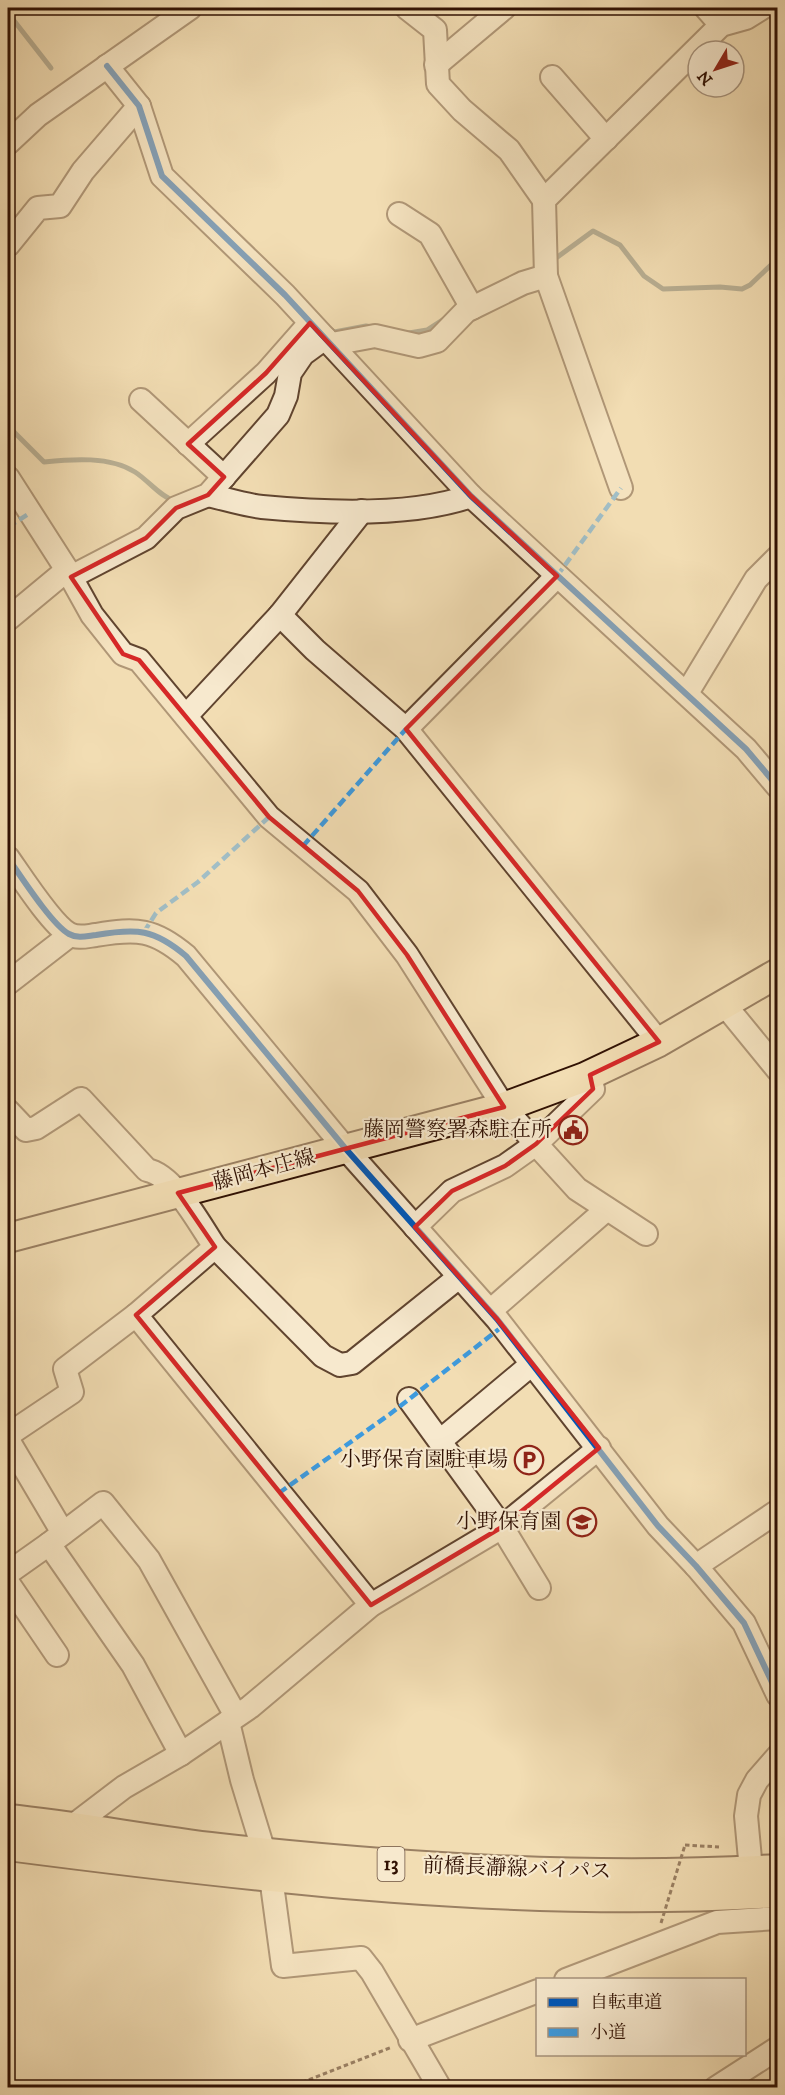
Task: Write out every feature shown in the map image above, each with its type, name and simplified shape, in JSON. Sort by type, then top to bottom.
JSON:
[{"type":"main road","name":"藤岡本庄線","points":[[8,1238],[504,1107],[590,1075],[659,1042],[777,973]]},
{"type":"main road","name":"前橋長瀞線バイパス","points":[[8,1819],[74,1825],[217,1847],[268,1864]]},
{"type":"main road","name":"前橋長瀞線バイパス","points":[[8,1846],[268,1864],[607,1873],[772,1891]]},
{"type":"street","points":[[8,143],[38,115],[190,8]]},
{"type":"street","points":[[407,8],[435,30],[438,84],[462,110],[509,150],[543,200],[546,276],[621,488]]},
{"type":"street","points":[[436,65],[504,8]]},
{"type":"street","points":[[706,8],[721,25]]},
{"type":"street","points":[[543,200],[721,25],[746,18],[762,8]]},
{"type":"street","points":[[107,66],[139,106],[162,176],[285,295],[471,496],[746,749],[777,787]]},
{"type":"street","points":[[552,77],[606,139]]},
{"type":"street","points":[[8,245],[38,208],[60,206],[83,171],[139,106]]},
{"type":"street","points":[[399,214],[430,234],[472,308]]},
{"type":"street","points":[[188,444],[266,373],[323,335],[375,336],[419,346],[437,341],[472,308],[523,283],[546,276]]},
{"type":"street","points":[[8,620],[69,573],[146,538],[176,508],[208,495],[278,415],[286,396],[290,373],[303,354],[323,335]]},
{"type":"street","points":[[141,400],[224,477]]},
{"type":"street","points":[[8,478],[69,573],[92,615],[123,654],[139,660],[269,817],[358,891],[407,955],[504,1107],[577,1189],[646,1234]]},
{"type":"street","points":[[208,495],[260,507],[362,510],[420,510],[444,506],[471,496]]},
{"type":"street","points":[[186,716],[280,615],[362,510]]},
{"type":"street","points":[[687,693],[756,579],[777,557]]},
{"type":"street","points":[[406,729],[557,576]]},
{"type":"street","points":[[280,615],[315,650],[406,729],[659,1042]]},
{"type":"street","points":[[8,858],[48,912],[70,935],[81,938],[127,930],[144,932],[166,939],[186,956],[345,1148],[490,1311],[658,1526],[696,1566],[744,1623],[777,1695]]},
{"type":"street","points":[[8,983],[70,935]]},
{"type":"street","points":[[724,1004],[777,1070]]},
{"type":"street","points":[[415,1227],[452,1191],[505,1166],[536,1144],[593,1089],[590,1075]]},
{"type":"street","points":[[8,1111],[26,1130],[36,1128],[81,1099],[147,1170],[159,1172],[178,1193],[215,1247],[323,1356],[340,1365],[352,1363],[459,1277]]},
{"type":"street","points":[[490,1311],[607,1209]]},
{"type":"street","points":[[8,1435],[72,1392],[65,1369],[136,1315],[215,1247]]},
{"type":"street","points":[[136,1315],[370,1605]]},
{"type":"street","points":[[440,1441],[532,1364]]},
{"type":"street","points":[[409,1399],[502,1527],[539,1588]]},
{"type":"street","points":[[8,1440],[56,1538],[133,1665],[181,1754]]},
{"type":"street","points":[[74,1825],[124,1787],[181,1754],[232,1719],[370,1605],[502,1527],[599,1448]]},
{"type":"street","points":[[57,1655],[9,1571],[103,1503],[149,1560],[232,1719],[242,1780],[268,1864],[283,1966],[361,1958],[372,1972],[440,2088]]},
{"type":"street","points":[[696,1566],[777,1511]]},
{"type":"street","points":[[571,1978],[717,1922],[772,1891],[746,1816],[749,1795],[757,1780],[777,1756]]},
{"type":"street","points":[[410,2040],[536,1991]]},
{"type":"street","points":[[716,2088],[777,2048]]},
{"type":"path","points":[[661,1923],[685,1845],[717,1847]]},
{"type":"path","points":[[288,2088],[410,2040]]},
{"type":"highlighted area","points":[[310,323],[471,496],[557,576],[406,729],[659,1042],[590,1075],[593,1089],[536,1144],[505,1166],[452,1191],[415,1227],[497,1319],[599,1448],[502,1527],[371,1605],[136,1315],[215,1247],[178,1193],[504,1107],[407,955],[358,891],[269,817],[139,660],[123,654],[71,577],[146,538],[176,508],[208,495],[224,477],[188,444],[266,373]]},
{"type":"waterway","points":[[8,13],[51,68]]},
{"type":"waterway","points":[[552,261],[593,231],[620,245],[644,276],[663,289],[720,287],[742,289],[750,285],[771,265],[778,263]]},
{"type":"waterway","points":[[409,333],[427,330],[444,319]]},
{"type":"waterway","points":[[329,333],[366,326],[373,327]]},
{"type":"waterway","points":[[8,426],[44,462],[79,460],[114,463],[135,472],[164,496],[176,502]]},
{"type":"marked path","points":[[557,576],[621,488]]},
{"type":"marked path","points":[[8,527],[30,513]]},
{"type":"marked path","points":[[303,846],[406,729]]},
{"type":"marked path","points":[[144,932],[156,913],[198,882],[269,817]]},
{"type":"marked path","points":[[279,1493],[390,1414],[503,1326]]},
{"type":"cycle path","points":[[107,66],[139,106],[162,176],[285,295],[471,496],[746,749],[778,787]]},
{"type":"cycle path","points":[[8,858],[45,910],[69,934],[82,937],[134,931],[164,940],[186,956],[345,1148],[497,1319],[658,1526],[696,1566],[744,1623],[778,1695]]},
{"type":"place","name":"藤岡警察署森駐在所","points":[[573,1130]]},
{"type":"place","name":"小野保育園駐車場","points":[[529,1460]]},
{"type":"place","name":"小野保育園","points":[[582,1522]]}]
